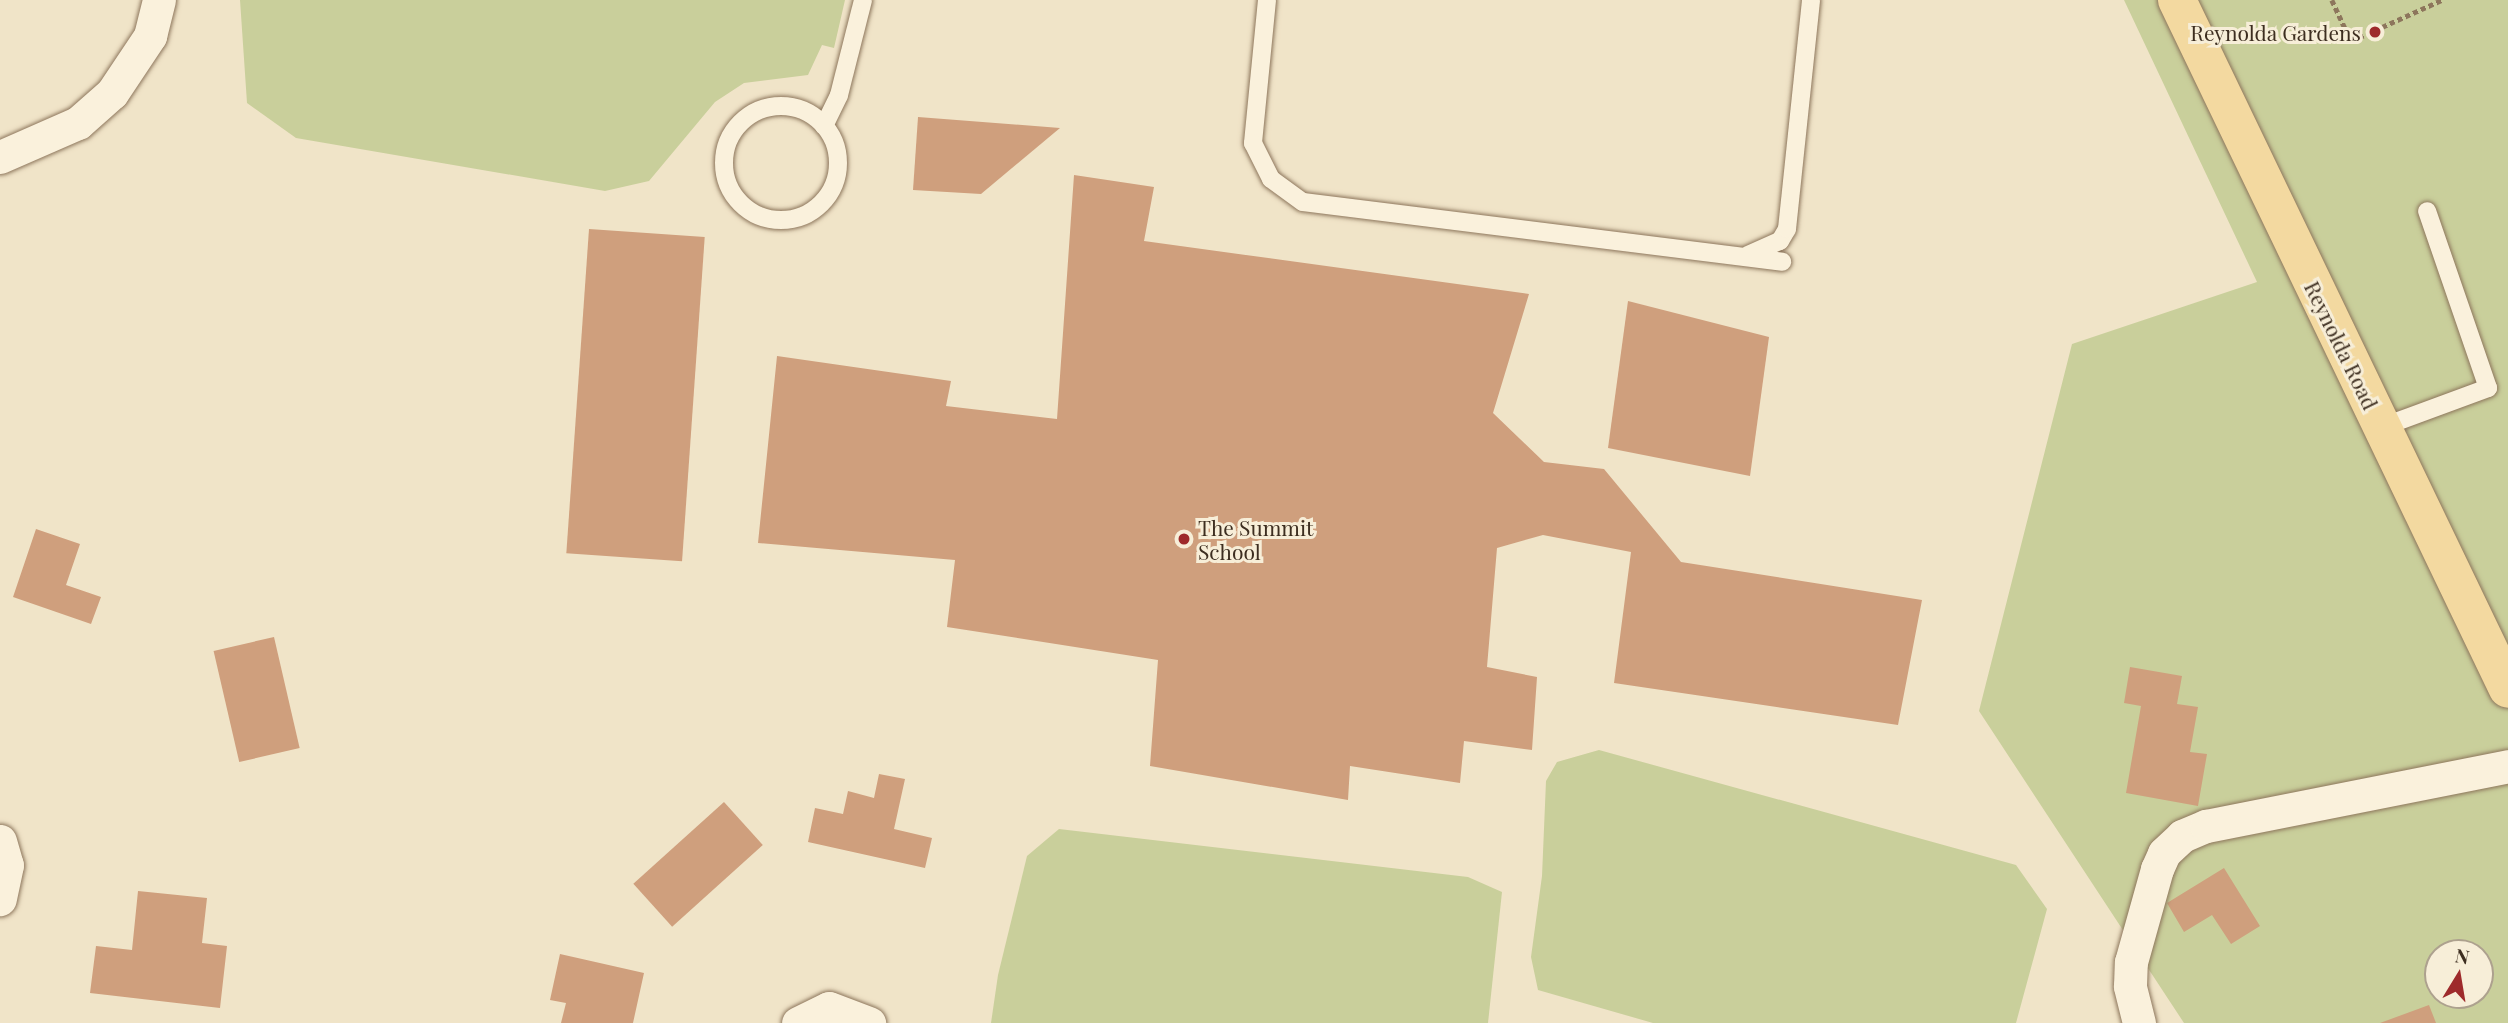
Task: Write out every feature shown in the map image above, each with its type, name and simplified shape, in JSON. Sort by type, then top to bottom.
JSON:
[{"type":"main road","name":"Reynolda Road","points":[[2177,0],[2508,689]]},
{"type":"street","points":[[0,157],[78,123],[112,93],[150,36],[159,0]]},
{"type":"street","points":[[2139,1023],[2130,986],[2131,962],[2157,869],[2164,853],[2182,836],[2206,826],[2508,766]]},
{"type":"street","points":[[0,841],[7,865],[0,899]]},
{"type":"street","points":[[797,1023],[829,1008],[869,1023]]},
{"type":"lane","points":[[824,126],[839,95],[863,0]]},
{"type":"lane","points":[[1267,0],[1253,143],[1270,179],[1303,202],[1782,262]]},
{"type":"lane","points":[[1742,257],[1764,251],[1787,229],[1811,0]]},
{"type":"lane","points":[[775,106],[810,114],[824,126],[835,142],[839,161],[827,197],[812,211],[775,220],[740,203],[729,187],[724,160],[731,134],[742,120],[775,106]]},
{"type":"lane","points":[[2382,427],[2488,388],[2427,211]]},
{"type":"path","points":[[2333,0],[2351,41],[2442,0]]},
{"type":"green space","points":[[240,0],[845,0],[834,48],[822,45],[808,75],[744,83],[715,102],[649,181],[605,191],[296,138],[247,103]]},
{"type":"green space","points":[[2124,0],[2508,0],[2508,1023],[2184,1023],[1979,711],[2072,344],[2257,282]]},
{"type":"green space","points":[[1599,750],[2016,865],[2047,909],[2016,1023],[1653,1023],[1538,990],[1531,957],[1542,876],[1546,781],[1557,762]]},
{"type":"green space","points":[[1059,829],[1468,877],[1502,892],[1488,1023],[991,1023],[998,975],[1027,856]]},
{"type":"building","points":[[918,117],[1060,128],[981,194],[913,190]]},
{"type":"building","points":[[1074,175],[1154,187],[1144,241],[1529,294],[1493,413],[1544,462],[1604,469],[1681,562],[1922,600],[1898,725],[1614,683],[1631,552],[1543,535],[1497,548],[1487,667],[1537,677],[1532,750],[1464,741],[1460,783],[1350,766],[1348,800],[1150,766],[1158,660],[947,627],[955,560],[758,543],[777,356],[951,381],[946,406],[1057,419]]},
{"type":"building","points":[[589,229],[705,237],[682,561],[566,553]]},
{"type":"building","points":[[1628,301],[1769,337],[1750,476],[1608,448]]},
{"type":"building","points":[[36,529],[80,544],[66,585],[101,597],[91,624],[13,597]]},
{"type":"building","points":[[274,637],[300,748],[239,762],[214,651]]},
{"type":"building","points":[[2130,667],[2182,676],[2177,704],[2198,707],[2190,752],[2207,754],[2198,806],[2126,793],[2141,706],[2124,703]]},
{"type":"building","points":[[879,774],[905,779],[894,829],[932,838],[925,868],[808,842],[815,808],[843,814],[848,791],[874,798]]},
{"type":"building","points":[[724,802],[763,845],[672,927],[633,884]]},
{"type":"building","points":[[2224,868],[2260,926],[2231,944],[2212,915],[2184,932],[2167,903]]},
{"type":"building","points":[[138,891],[207,898],[202,943],[227,946],[220,1008],[90,993],[96,946],[132,950]]},
{"type":"building","points":[[560,954],[644,973],[633,1023],[561,1023],[566,1003],[550,1000]]},
{"type":"building","points":[[2424,1007],[2431,1009],[2436,1023],[2380,1023]]},
{"type":"place","name":"Reynolda Gardens","points":[[2375,32]]},
{"type":"place","name":"The Summit School","points":[[1184,539]]}]
